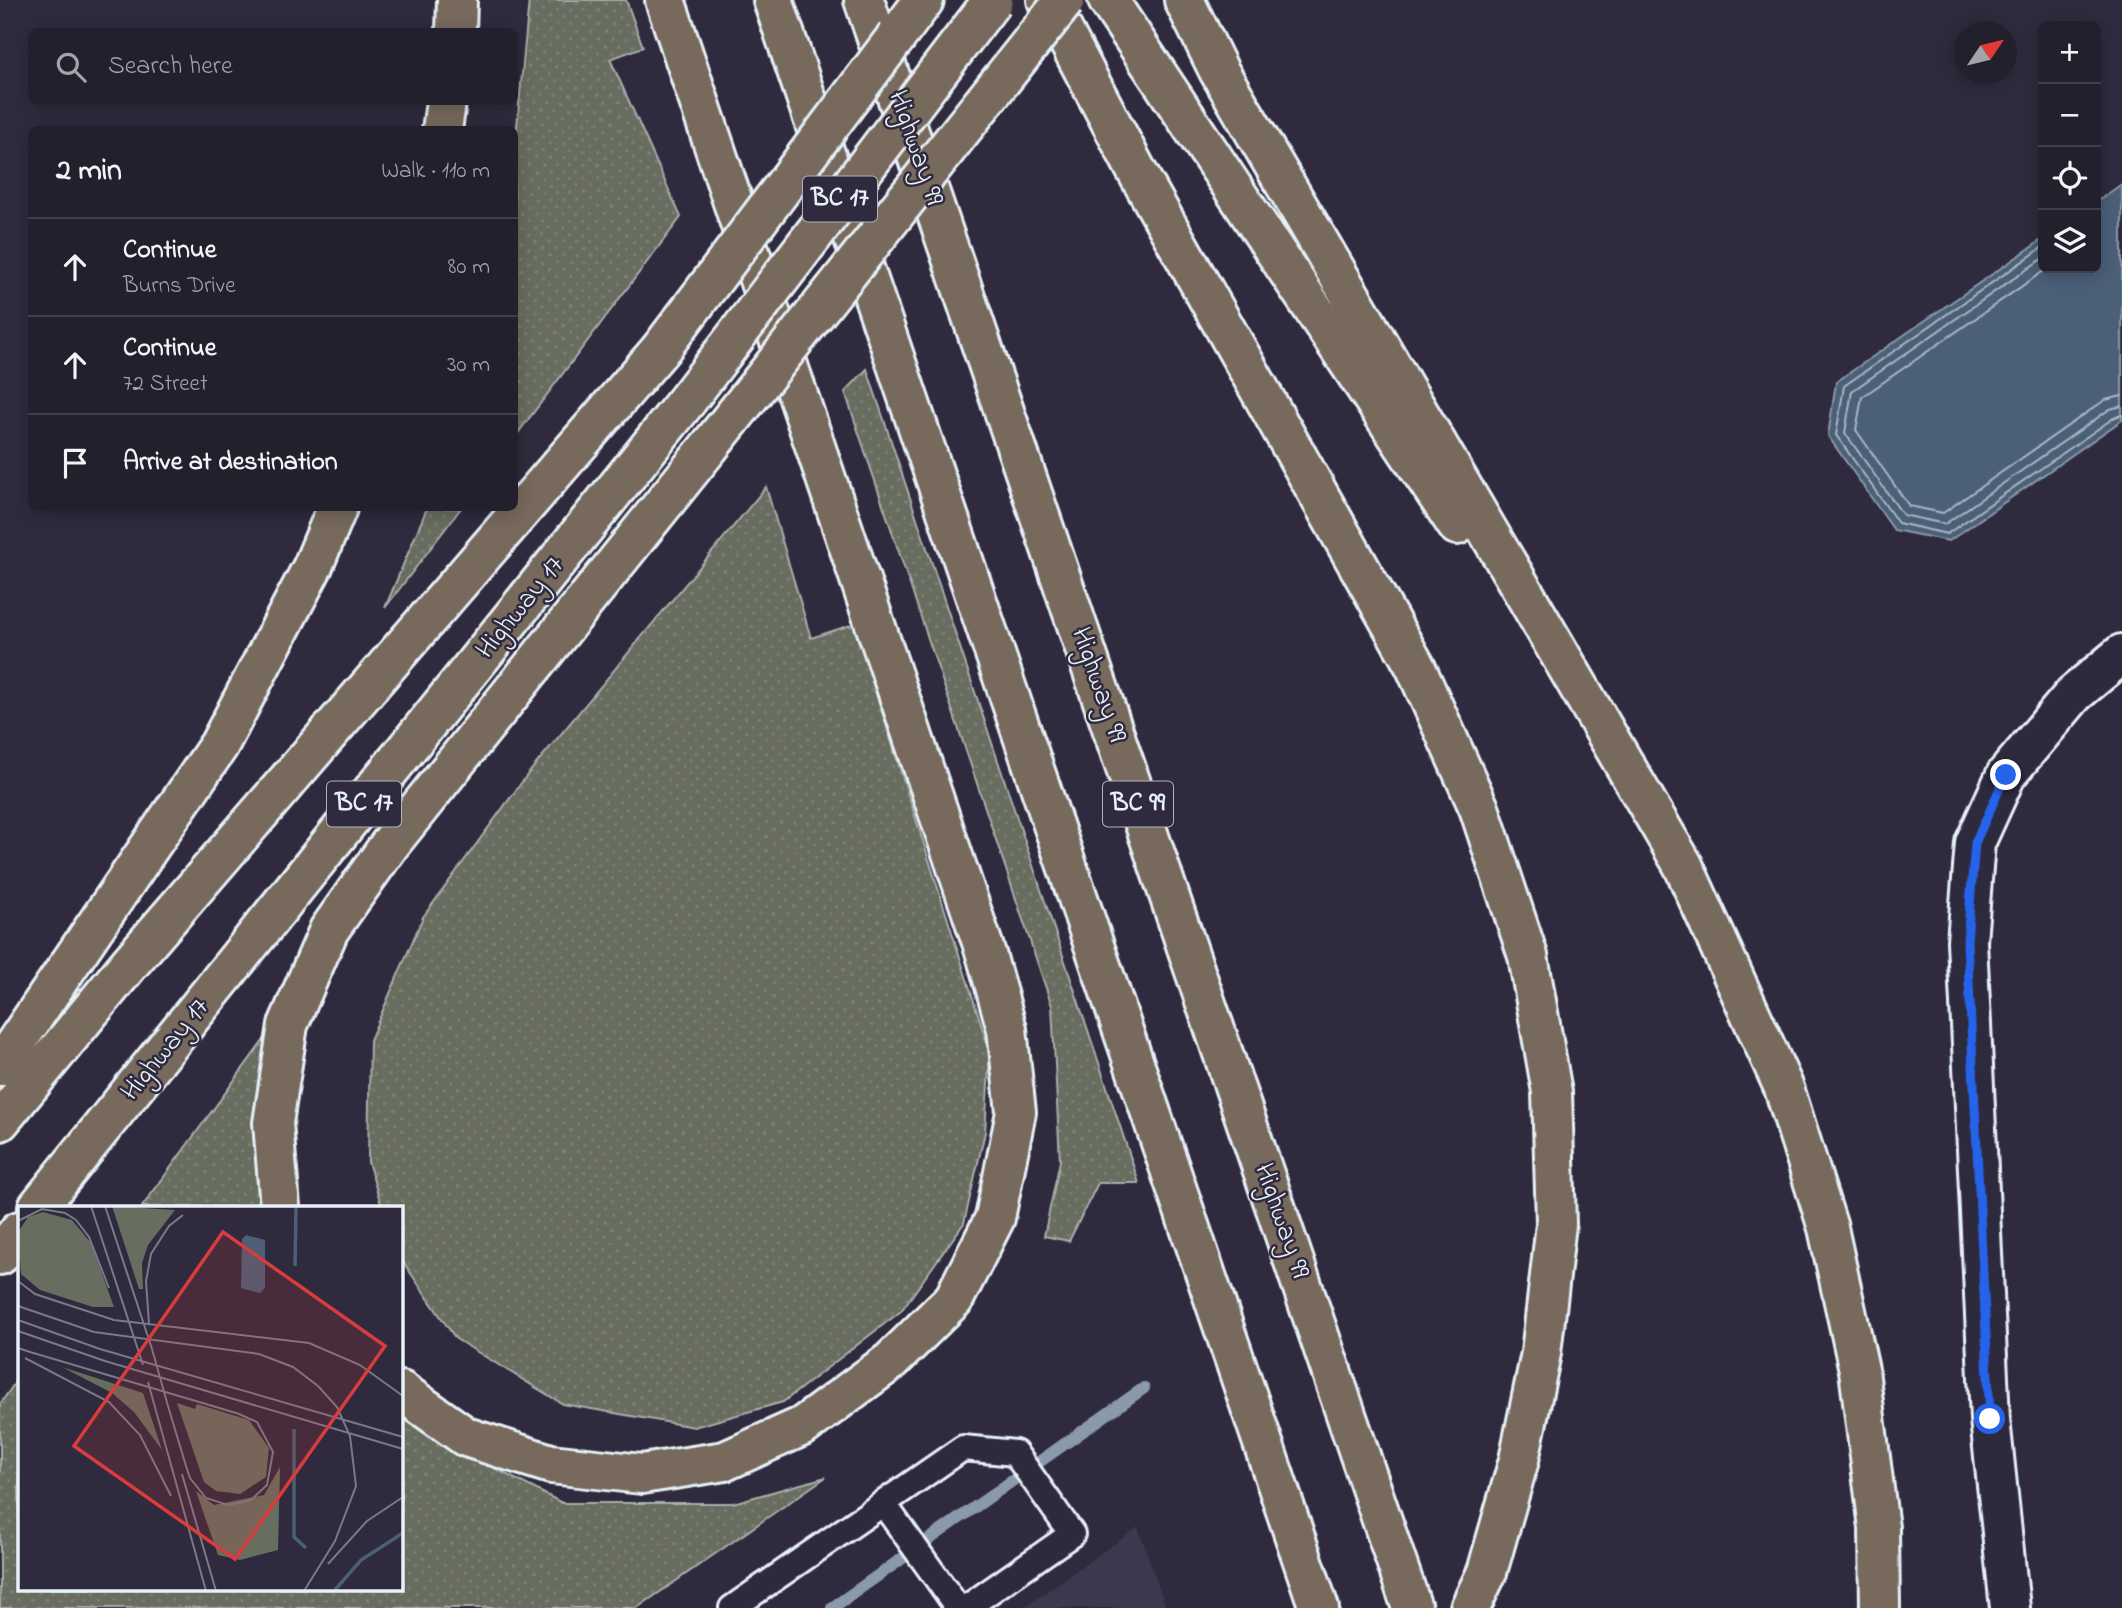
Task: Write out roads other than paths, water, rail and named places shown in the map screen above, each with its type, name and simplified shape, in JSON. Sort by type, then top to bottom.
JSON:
[{"type":"highway","points":[[456,28],[457,0]]},
{"type":"highway","points":[[402,1392],[466,1437],[551,1464],[642,1474],[725,1461],[792,1432],[891,1361],[954,1299],[995,1218],[1017,1112],[1007,1029],[986,954],[665,0]]},
{"type":"highway","points":[[773,0],[1319,1608]]},
{"type":"highway","name":"Highway 99","points":[[864,0],[1412,1608]]},
{"type":"highway","points":[[897,36],[917,0]]},
{"type":"highway","name":"BC 17","points":[[0,1121],[129,964],[660,350],[924,0]]},
{"type":"highway","name":"Highway 17","points":[[39,1206],[688,399],[993,0]]},
{"type":"highway","points":[[1046,0],[1136,170],[1415,666],[1479,808],[1528,956],[1552,1093],[1556,1224],[1541,1353],[1519,1460],[1487,1572],[1470,1608]]},
{"type":"highway","points":[[280,1206],[273,1123],[288,1025],[329,930],[390,844],[1065,0]]},
{"type":"highway","points":[[1013,68],[1091,0]]},
{"type":"highway","points":[[1108,0],[1683,865]]},
{"type":"highway","points":[[1184,0],[1219,71],[1683,865],[1784,1087],[1828,1228],[1859,1370],[1879,1528],[1880,1608]]},
{"type":"highway","points":[[443,126],[446,105]]},
{"type":"highway","points":[[0,1066],[219,745],[313,566],[336,511]]},
{"type":"highway","points":[[0,1255],[18,1232]]},
{"type":"street","points":[[2010,1608],[1990,1419],[1967,941],[1975,843],[2006,775],[2074,694],[2122,654]]},
{"type":"lane","points":[[732,1608],[963,1448],[1015,1453],[1072,1534],[966,1608]]},
{"type":"lane","points":[[883,1503],[958,1608]]},
{"type":"water","points":[[2122,184],[2122,420],[1949,541],[1894,530],[1828,436],[1836,382],[2038,242],[2038,273],[2101,273],[2101,199]]},
{"type":"waterway","points":[[832,1608],[1144,1388]]}]
